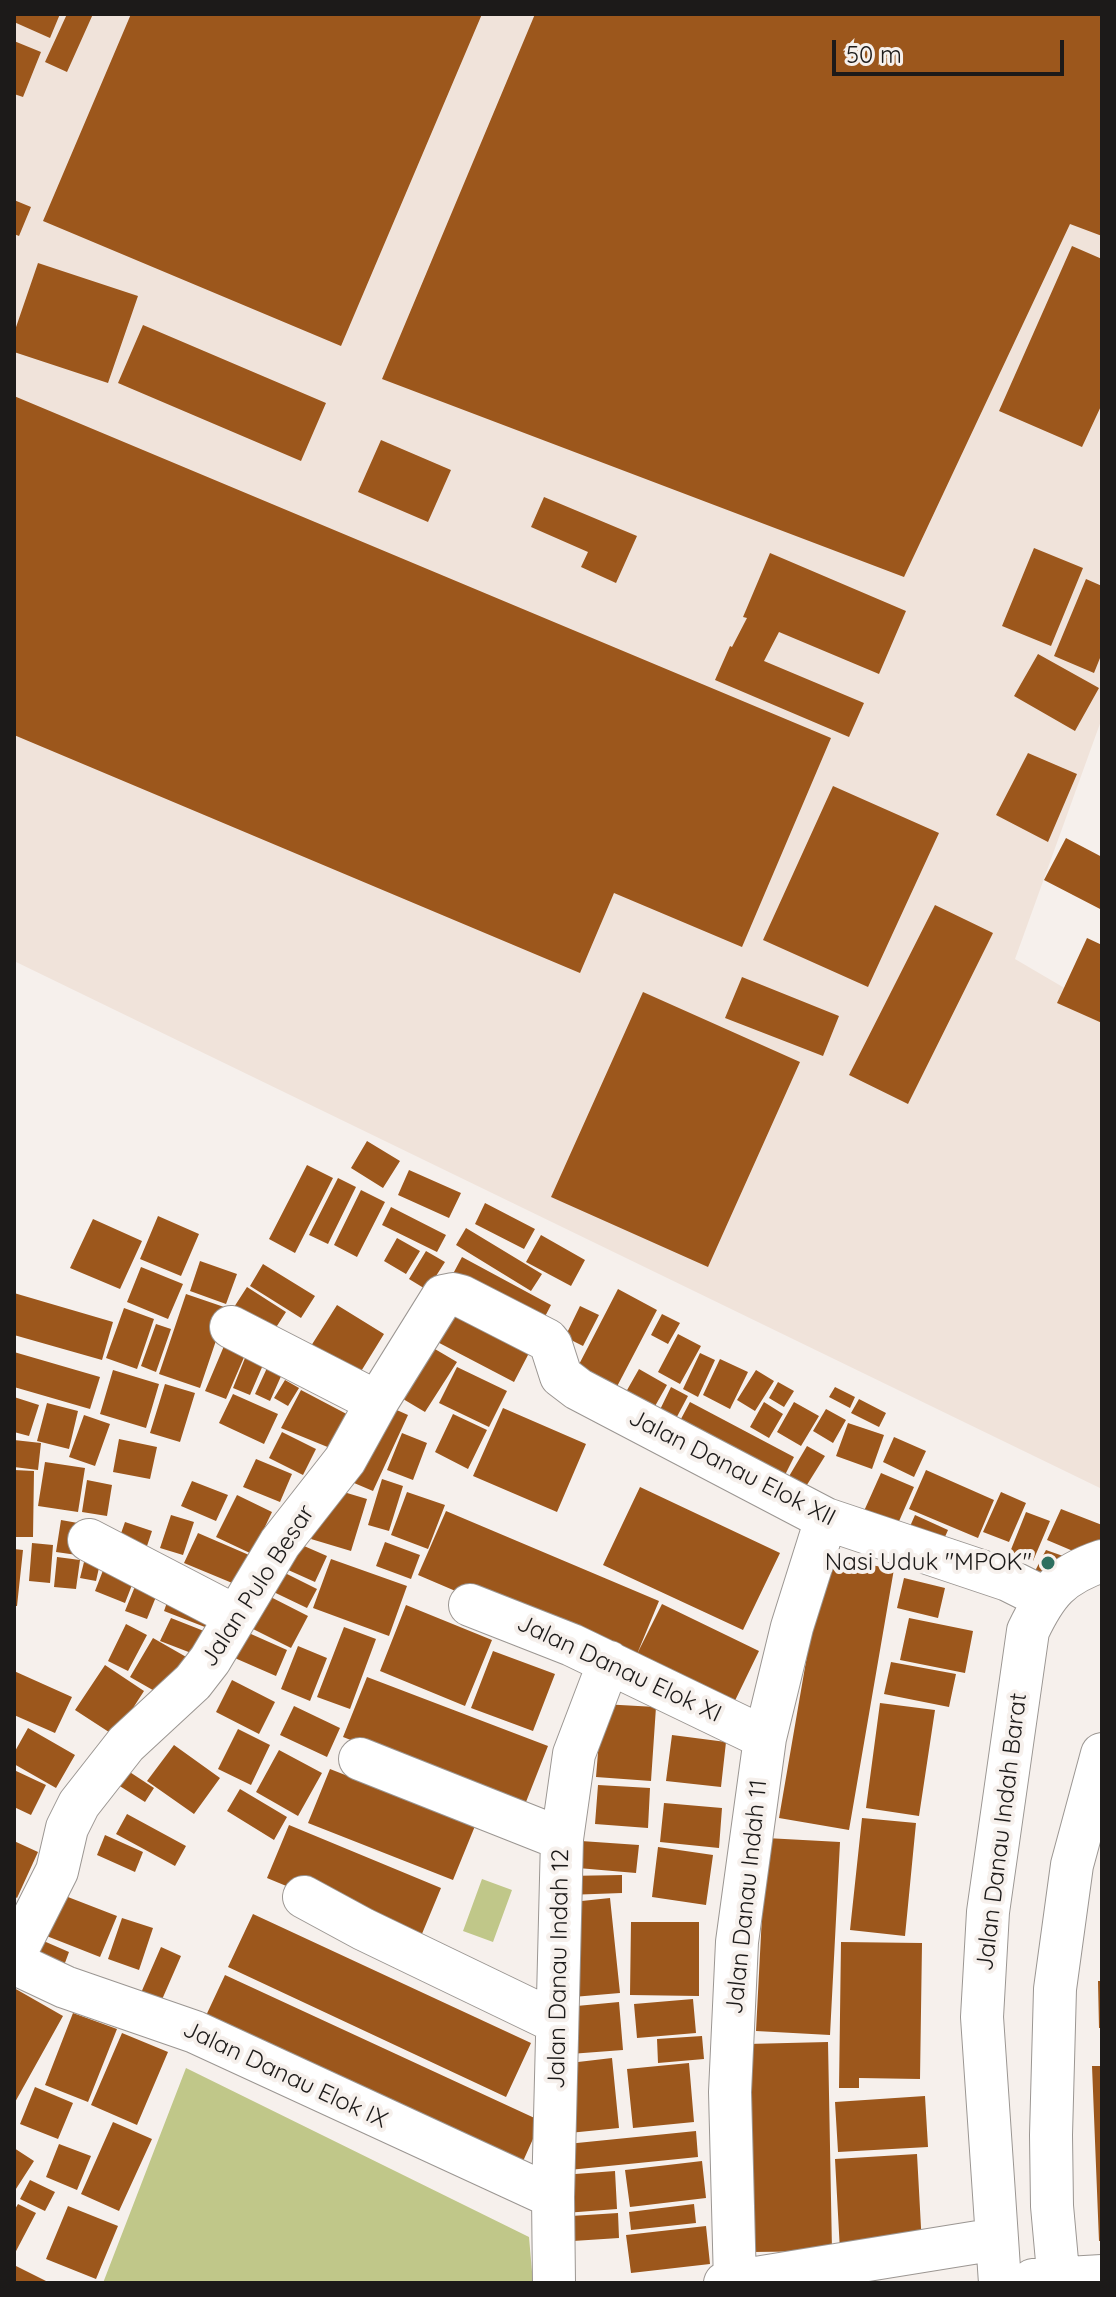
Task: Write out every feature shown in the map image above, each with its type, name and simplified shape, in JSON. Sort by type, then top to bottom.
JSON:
[{"type":"street","name":"Jalan Pulo Besar","points":[[14,1956],[24,1912],[57,1871],[67,1828],[79,1804],[126,1744],[193,1682],[210,1660],[280,1543],[345,1460],[443,1296],[461,1296],[547,1340],[561,1376]]},
{"type":"street","points":[[231,1327],[377,1402]]},
{"type":"street","name":"Jalan Danau Elok XII","points":[[561,1376],[578,1389],[826,1519],[1008,1580],[1044,1598]]},
{"type":"street","name":"Jalan Danau Indah 11","points":[[732,2282],[730,2092],[737,1942],[765,1738],[792,1627],[826,1519]]},
{"type":"street","points":[[89,1540],[235,1616]]},
{"type":"street","name":"Jalan Danau Indah Barat","points":[[1000,2283],[982,2017],[988,1912],[1028,1631],[1044,1598],[1069,1577],[1102,1561]]},
{"type":"street","name":"Jalan Danau Elok XI","points":[[470,1605],[609,1662],[765,1738]]},
{"type":"street","name":"Jalan Danau Indah 12","points":[[554,2283],[556,2022],[560,1979],[562,1839],[574,1754],[609,1662]]},
{"type":"street","points":[[1059,2281],[1052,2206],[1051,2135],[1055,1989],[1072,1865],[1102,1754]]},
{"type":"street","points":[[360,1759],[562,1839]]},
{"type":"street","points":[[304,1897],[363,1929],[556,2022]]},
{"type":"street","name":"Jalan Danau Elok IX","points":[[14,1963],[65,1987],[195,2032],[553,2197]]},
{"type":"street","points":[[732,2282],[997,2239]]},
{"type":"street","points":[[1000,2283],[1102,2276]]},
{"type":"shaded area","points":[[14,14],[1102,14],[1102,718],[1015,959],[1102,1010],[1102,1489],[14,961]]},
{"type":"green space","points":[[482,1879],[512,1890],[493,1942],[463,1931]]},
{"type":"green space","points":[[186,2068],[529,2237],[533,2283],[103,2283]]},
{"type":"building","points":[[14,14],[60,14],[50,38],[14,22]]},
{"type":"building","points":[[67,14],[93,14],[67,72],[45,62]]},
{"type":"building","points":[[131,14],[482,14],[341,346],[43,221]]},
{"type":"building","points":[[535,14],[1102,14],[1102,236],[1070,224],[904,577],[382,379]]},
{"type":"building","points":[[14,41],[41,52],[23,97],[14,94]]},
{"type":"building","points":[[14,200],[31,207],[19,236],[14,234]]},
{"type":"building","points":[[1072,246],[1102,259],[1102,404],[1082,447],[999,411]]},
{"type":"building","points":[[38,263],[138,296],[108,383],[14,352],[14,333]]},
{"type":"building","points":[[143,325],[326,403],[301,461],[118,383]]},
{"type":"building","points":[[14,396],[831,738],[742,947],[614,893],[580,973],[14,735]]},
{"type":"building","points":[[381,440],[451,470],[428,522],[358,492]]},
{"type":"building","points":[[544,497],[637,536],[616,583],[581,567],[588,552],[531,527]]},
{"type":"building","points":[[1034,548],[1083,568],[1051,646],[1002,626]]},
{"type":"building","points":[[770,553],[906,611],[879,674],[779,632],[764,661],[864,703],[849,737],[715,680],[747,618],[743,617]]},
{"type":"building","points":[[1086,579],[1102,586],[1102,653],[1094,673],[1054,656]]},
{"type":"building","points":[[1038,654],[1099,688],[1075,731],[1014,696]]},
{"type":"building","points":[[1028,753],[1077,774],[1048,842],[996,815]]},
{"type":"building","points":[[833,786],[939,833],[868,987],[763,940]]},
{"type":"building","points":[[1066,838],[1102,857],[1102,910],[1044,880]]},
{"type":"building","points":[[935,905],[993,933],[908,1104],[849,1075]]},
{"type":"building","points":[[1087,938],[1102,945],[1102,1023],[1057,1003]]},
{"type":"building","points":[[742,977],[839,1016],[823,1056],[725,1018]]},
{"type":"building","points":[[643,992],[800,1062],[708,1267],[551,1197]]},
{"type":"building","points":[[367,1141],[400,1161],[383,1188],[351,1168]]},
{"type":"building","points":[[307,1165],[333,1178],[295,1253],[269,1239]]},
{"type":"building","points":[[409,1170],[461,1193],[449,1218],[398,1195]]},
{"type":"building","points":[[338,1178],[356,1187],[328,1244],[309,1235]]},
{"type":"building","points":[[361,1190],[385,1202],[357,1257],[334,1245]]},
{"type":"building","points":[[485,1203],[535,1229],[524,1249],[475,1224]]},
{"type":"building","points":[[391,1207],[446,1235],[437,1252],[382,1225]]},
{"type":"building","points":[[158,1216],[199,1234],[181,1276],[140,1259]]},
{"type":"building","points":[[93,1219],[142,1241],[120,1289],[70,1268]]},
{"type":"building","points":[[466,1228],[542,1274],[531,1291],[456,1245]]},
{"type":"building","points":[[541,1235],[585,1260],[571,1286],[526,1262]]},
{"type":"building","points":[[397,1238],[420,1251],[406,1274],[384,1261]]},
{"type":"building","points":[[426,1251],[445,1262],[427,1290],[409,1279]]},
{"type":"building","points":[[462,1257],[551,1305],[537,1332],[447,1285]]},
{"type":"building","points":[[200,1261],[237,1274],[226,1304],[190,1291]]},
{"type":"building","points":[[263,1264],[315,1296],[301,1318],[250,1286]]},
{"type":"building","points":[[141,1267],[183,1284],[168,1319],[127,1302]]},
{"type":"building","points":[[247,1287],[286,1312],[266,1343],[227,1318]]},
{"type":"building","points":[[618,1289],[657,1310],[611,1398],[572,1378]]},
{"type":"building","points":[[14,1293],[113,1322],[102,1360],[14,1335]]},
{"type":"building","points":[[186,1294],[227,1308],[200,1388],[159,1374]]},
{"type":"building","points":[[337,1305],[384,1334],[352,1386],[304,1357]]},
{"type":"building","points":[[439,1306],[529,1353],[514,1382],[424,1335]]},
{"type":"building","points":[[580,1306],[599,1315],[583,1346],[565,1337]]},
{"type":"building","points":[[124,1308],[154,1319],[137,1369],[106,1358]]},
{"type":"building","points":[[662,1314],[680,1323],[668,1344],[651,1335]]},
{"type":"building","points":[[156,1324],[171,1329],[156,1372],[141,1366]]},
{"type":"building","points":[[678,1334],[701,1346],[680,1384],[658,1372]]},
{"type":"building","points":[[423,1342],[457,1362],[425,1412],[393,1393]]},
{"type":"building","points":[[224,1346],[245,1355],[226,1399],[205,1391]]},
{"type":"building","points":[[14,1352],[100,1377],[90,1409],[14,1387]]},
{"type":"building","points":[[700,1353],[715,1360],[698,1397],[683,1389]]},
{"type":"building","points":[[245,1358],[263,1365],[250,1395],[233,1388]]},
{"type":"building","points":[[720,1359],[748,1372],[730,1409],[703,1395]]},
{"type":"building","points":[[457,1367],[507,1391],[489,1427],[439,1403]]},
{"type":"building","points":[[267,1368],[282,1374],[270,1401],[255,1394]]},
{"type":"building","points":[[639,1369],[667,1385],[650,1415],[622,1399]]},
{"type":"building","points":[[113,1370],[159,1384],[146,1428],[100,1414]]},
{"type":"building","points":[[756,1370],[774,1381],[755,1411],[737,1400]]},
{"type":"building","points":[[285,1380],[299,1388],[288,1406],[274,1398]]},
{"type":"building","points":[[778,1382],[794,1391],[784,1407],[769,1398]]},
{"type":"building","points":[[165,1384],[195,1393],[180,1442],[150,1433]]},
{"type":"building","points":[[671,1387],[688,1396],[671,1428],[655,1420]]},
{"type":"building","points":[[835,1387],[855,1397],[850,1408],[829,1397]]},
{"type":"building","points":[[301,1390],[358,1420],[330,1448],[281,1428]]},
{"type":"building","points":[[233,1394],[278,1414],[264,1444],[219,1423]]},
{"type":"building","points":[[14,1397],[39,1405],[29,1436],[14,1432]]},
{"type":"building","points":[[859,1399],[886,1413],[879,1427],[851,1413]]},
{"type":"building","points":[[690,1402],[794,1457],[779,1487],[674,1432]]},
{"type":"building","points":[[764,1402],[783,1414],[769,1438],[750,1427]]},
{"type":"building","points":[[794,1402],[819,1416],[801,1446],[777,1432]]},
{"type":"building","points":[[47,1403],[78,1411],[69,1449],[37,1441]]},
{"type":"building","points":[[381,1403],[408,1415],[373,1491],[347,1480]]},
{"type":"building","points":[[503,1408],[586,1444],[557,1512],[473,1476]]},
{"type":"building","points":[[826,1409],[846,1420],[833,1443],[813,1431]]},
{"type":"building","points":[[453,1414],[487,1430],[468,1469],[435,1452]]},
{"type":"building","points":[[84,1415],[110,1424],[95,1466],[69,1457]]},
{"type":"building","points":[[848,1423],[884,1435],[872,1469],[836,1456]]},
{"type":"building","points":[[282,1432],[316,1449],[303,1475],[269,1458]]},
{"type":"building","points":[[402,1433],[427,1443],[413,1480],[387,1470]]},
{"type":"building","points":[[894,1437],[926,1451],[914,1477],[883,1462]]},
{"type":"building","points":[[119,1439],[157,1447],[150,1479],[113,1472]]},
{"type":"building","points":[[14,1440],[41,1443],[38,1470],[14,1467]]},
{"type":"building","points":[[807,1446],[825,1456],[805,1488],[788,1478]]},
{"type":"building","points":[[256,1459],[292,1474],[280,1502],[243,1487]]},
{"type":"building","points":[[45,1462],[85,1468],[78,1512],[38,1506]]},
{"type":"building","points":[[14,1470],[34,1471],[33,1537],[14,1537]]},
{"type":"building","points":[[926,1470],[994,1500],[978,1538],[909,1509]]},
{"type":"building","points":[[881,1473],[914,1487],[893,1535],[860,1520]]},
{"type":"building","points":[[382,1479],[403,1486],[389,1531],[368,1525]]},
{"type":"building","points":[[87,1480],[112,1485],[107,1516],[82,1512]]},
{"type":"building","points":[[192,1481],[228,1495],[216,1521],[181,1506]]},
{"type":"building","points":[[327,1487],[367,1499],[351,1551],[311,1539]]},
{"type":"building","points":[[640,1487],[780,1553],[743,1630],[603,1565]]},
{"type":"building","points":[[407,1492],[445,1505],[428,1549],[391,1535]]},
{"type":"building","points":[[1001,1492],[1026,1503],[1009,1542],[983,1532]]},
{"type":"building","points":[[237,1495],[272,1512],[252,1554],[216,1537]]},
{"type":"building","points":[[1061,1509],[1102,1525],[1102,1543],[1073,1551],[1047,1540]]},
{"type":"building","points":[[446,1511],[659,1601],[637,1654],[662,1604],[759,1651],[729,1713],[631,1666],[418,1575]]},
{"type":"building","points":[[1026,1512],[1050,1521],[1033,1561],[1010,1552]]},
{"type":"building","points":[[171,1515],[194,1522],[183,1555],[160,1548]]},
{"type":"building","points":[[915,1515],[948,1530],[937,1555],[904,1540]]},
{"type":"building","points":[[61,1520],[89,1525],[84,1556],[56,1552]]},
{"type":"building","points":[[125,1522],[152,1531],[146,1549],[119,1539]]},
{"type":"building","points":[[198,1533],[249,1555],[237,1585],[184,1563]]},
{"type":"building","points":[[288,1539],[327,1556],[315,1582],[277,1565]]},
{"type":"building","points":[[385,1542],[420,1555],[411,1579],[376,1566]]},
{"type":"building","points":[[32,1543],[53,1545],[50,1583],[29,1581]]},
{"type":"building","points":[[88,1546],[103,1550],[96,1581],[80,1578]]},
{"type":"building","points":[[14,1549],[23,1550],[17,1606],[14,1606]]},
{"type":"building","name":"Nasi Uduk \"MPOK\"","points":[[1046,1550],[1063,1556],[1050,1573],[1035,1571]]},
{"type":"building","points":[[109,1555],[139,1567],[125,1603],[95,1591]]},
{"type":"building","points":[[57,1557],[80,1560],[76,1589],[54,1587]]},
{"type":"building","points":[[824,1557],[894,1569],[849,1830],[779,1818]]},
{"type":"building","points":[[331,1559],[407,1586],[389,1636],[313,1608]]},
{"type":"building","points":[[269,1565],[317,1589],[307,1608],[259,1585]]},
{"type":"building","points":[[140,1574],[162,1582],[147,1619],[125,1611]]},
{"type":"building","points":[[904,1578],[945,1588],[938,1618],[897,1608]]},
{"type":"building","points":[[172,1588],[215,1631],[164,1611]]},
{"type":"building","points":[[255,1589],[308,1616],[291,1648],[239,1622]]},
{"type":"building","points":[[406,1605],[492,1640],[465,1706],[380,1671]]},
{"type":"building","points":[[171,1618],[209,1633],[199,1656],[160,1641]]},
{"type":"building","points":[[909,1618],[973,1631],[965,1673],[900,1660]]},
{"type":"building","points":[[126,1624],[147,1635],[128,1671],[108,1661]]},
{"type":"building","points":[[233,1626],[287,1650],[276,1676],[221,1652]]},
{"type":"building","points":[[344,1627],[376,1639],[350,1709],[317,1697]]},
{"type":"building","points":[[153,1638],[188,1658],[165,1697],[130,1677]]},
{"type":"building","points":[[298,1646],[327,1658],[310,1701],[281,1689]]},
{"type":"building","points":[[493,1651],[555,1674],[533,1731],[471,1708]]},
{"type":"building","points":[[891,1662],[956,1674],[949,1707],[884,1694]]},
{"type":"building","points":[[105,1665],[144,1691],[115,1736],[75,1710]]},
{"type":"building","points":[[14,1671],[72,1697],[55,1733],[14,1715]]},
{"type":"building","points":[[367,1677],[548,1746],[524,1807],[343,1737]]},
{"type":"building","points":[[232,1680],[275,1702],[259,1734],[216,1712]]},
{"type":"building","points":[[880,1703],[935,1710],[919,1816],[866,1808]]},
{"type":"building","points":[[602,1704],[656,1707],[651,1781],[596,1777]]},
{"type":"building","points":[[294,1706],[340,1728],[327,1757],[280,1735]]},
{"type":"building","points":[[28,1728],[75,1755],[56,1788],[14,1764],[14,1753]]},
{"type":"building","points":[[238,1729],[270,1745],[251,1785],[218,1769]]},
{"type":"building","points":[[672,1735],[726,1742],[721,1787],[666,1781]]},
{"type":"building","points":[[174,1745],[220,1778],[194,1814],[147,1781]]},
{"type":"building","points":[[279,1750],[322,1773],[298,1816],[256,1792]]},
{"type":"building","points":[[116,1763],[154,1788],[145,1802],[107,1778]]},
{"type":"building","points":[[330,1769],[475,1826],[453,1880],[308,1823]]},
{"type":"building","points":[[14,1770],[46,1785],[31,1815],[14,1807]]},
{"type":"building","points":[[598,1785],[650,1788],[648,1828],[595,1824]]},
{"type":"building","points":[[240,1789],[287,1817],[274,1840],[227,1811]]},
{"type":"building","points":[[664,1803],[722,1808],[719,1848],[660,1842]]},
{"type":"building","points":[[127,1814],[186,1846],[175,1866],[116,1834]]},
{"type":"building","points":[[862,1818],[916,1823],[905,1936],[850,1930]]},
{"type":"building","points":[[289,1825],[441,1888],[419,1941],[267,1878]]},
{"type":"building","points":[[105,1835],[143,1852],[135,1872],[97,1855]]},
{"type":"building","points":[[766,1838],[840,1842],[830,2035],[756,2031]]},
{"type":"building","points":[[14,1841],[38,1852],[17,1898],[14,1896]]},
{"type":"building","points":[[581,1841],[639,1845],[636,1873],[578,1868]]},
{"type":"building","points":[[658,1847],[713,1855],[706,1905],[652,1897]]},
{"type":"building","points":[[622,1875],[622,1893],[567,1895],[566,1876]]},
{"type":"building","points":[[55,1892],[117,1916],[100,1957],[39,1933]]},
{"type":"building","points":[[610,1898],[620,1993],[573,1997],[563,1903]]},
{"type":"building","points":[[253,1914],[531,2043],[506,2097],[228,1967]]},
{"type":"building","points":[[122,1918],[153,1928],[139,1970],[108,1959]]},
{"type":"building","points":[[631,1922],[699,1922],[699,1996],[630,1995]]},
{"type":"building","points":[[39,1939],[69,1952],[59,1979],[27,1966]]},
{"type":"building","points":[[841,1942],[922,1943],[920,2079],[859,2078],[859,2088],[839,2088]]},
{"type":"building","points":[[161,1947],[181,1956],[157,2011],[137,2002]]},
{"type":"building","points":[[225,1975],[541,2121],[520,2168],[203,2022]]},
{"type":"building","points":[[1098,1981],[1102,1981],[1102,2028],[1099,2028]]},
{"type":"building","points":[[14,1988],[63,2016],[14,2104]]},
{"type":"building","points":[[693,1999],[696,2033],[637,2038],[634,2004]]},
{"type":"building","points":[[619,2002],[623,2050],[570,2054],[566,2007]]},
{"type":"building","points":[[73,2013],[117,2029],[88,2102],[45,2085]]},
{"type":"building","points":[[122,2033],[168,2052],[137,2125],[91,2105]]},
{"type":"building","points":[[702,2036],[704,2059],[658,2063],[657,2039]]},
{"type":"building","points":[[828,2042],[832,2251],[752,2252],[747,2044]]},
{"type":"building","points":[[612,2058],[619,2128],[569,2133],[561,2064]]},
{"type":"building","points":[[689,2063],[694,2122],[633,2128],[627,2069]]},
{"type":"building","points":[[1092,2066],[1102,2066],[1102,2241],[1099,2241]]},
{"type":"building","points":[[35,2087],[73,2103],[58,2139],[20,2124]]},
{"type":"building","points":[[925,2096],[928,2147],[838,2152],[835,2102]]},
{"type":"building","points":[[113,2122],[152,2139],[119,2211],[81,2194]]},
{"type":"building","points":[[696,2131],[698,2157],[569,2170],[567,2144]]},
{"type":"building","points":[[59,2144],[91,2156],[77,2190],[46,2177]]},
{"type":"building","points":[[14,2148],[34,2161],[14,2192]]},
{"type":"building","points":[[917,2154],[922,2246],[840,2251],[835,2159]]},
{"type":"building","points":[[702,2161],[706,2198],[630,2207],[625,2170]]},
{"type":"building","points":[[615,2171],[617,2209],[565,2213],[562,2175]]},
{"type":"building","points":[[30,2180],[55,2192],[45,2211],[20,2199]]},
{"type":"building","points":[[18,2204],[36,2213],[14,2255],[14,2211]]},
{"type":"building","points":[[694,2204],[696,2223],[631,2230],[629,2212]]},
{"type":"building","points":[[68,2206],[118,2226],[96,2279],[46,2259]]},
{"type":"building","points":[[618,2213],[619,2238],[573,2241],[571,2216]]},
{"type":"building","points":[[706,2226],[710,2264],[631,2273],[626,2235]]},
{"type":"building","points":[[14,2265],[50,2283],[14,2283]]},
{"type":"place","name":"Nasi Uduk \"MPOK\"","points":[[1048,1563]]}]
